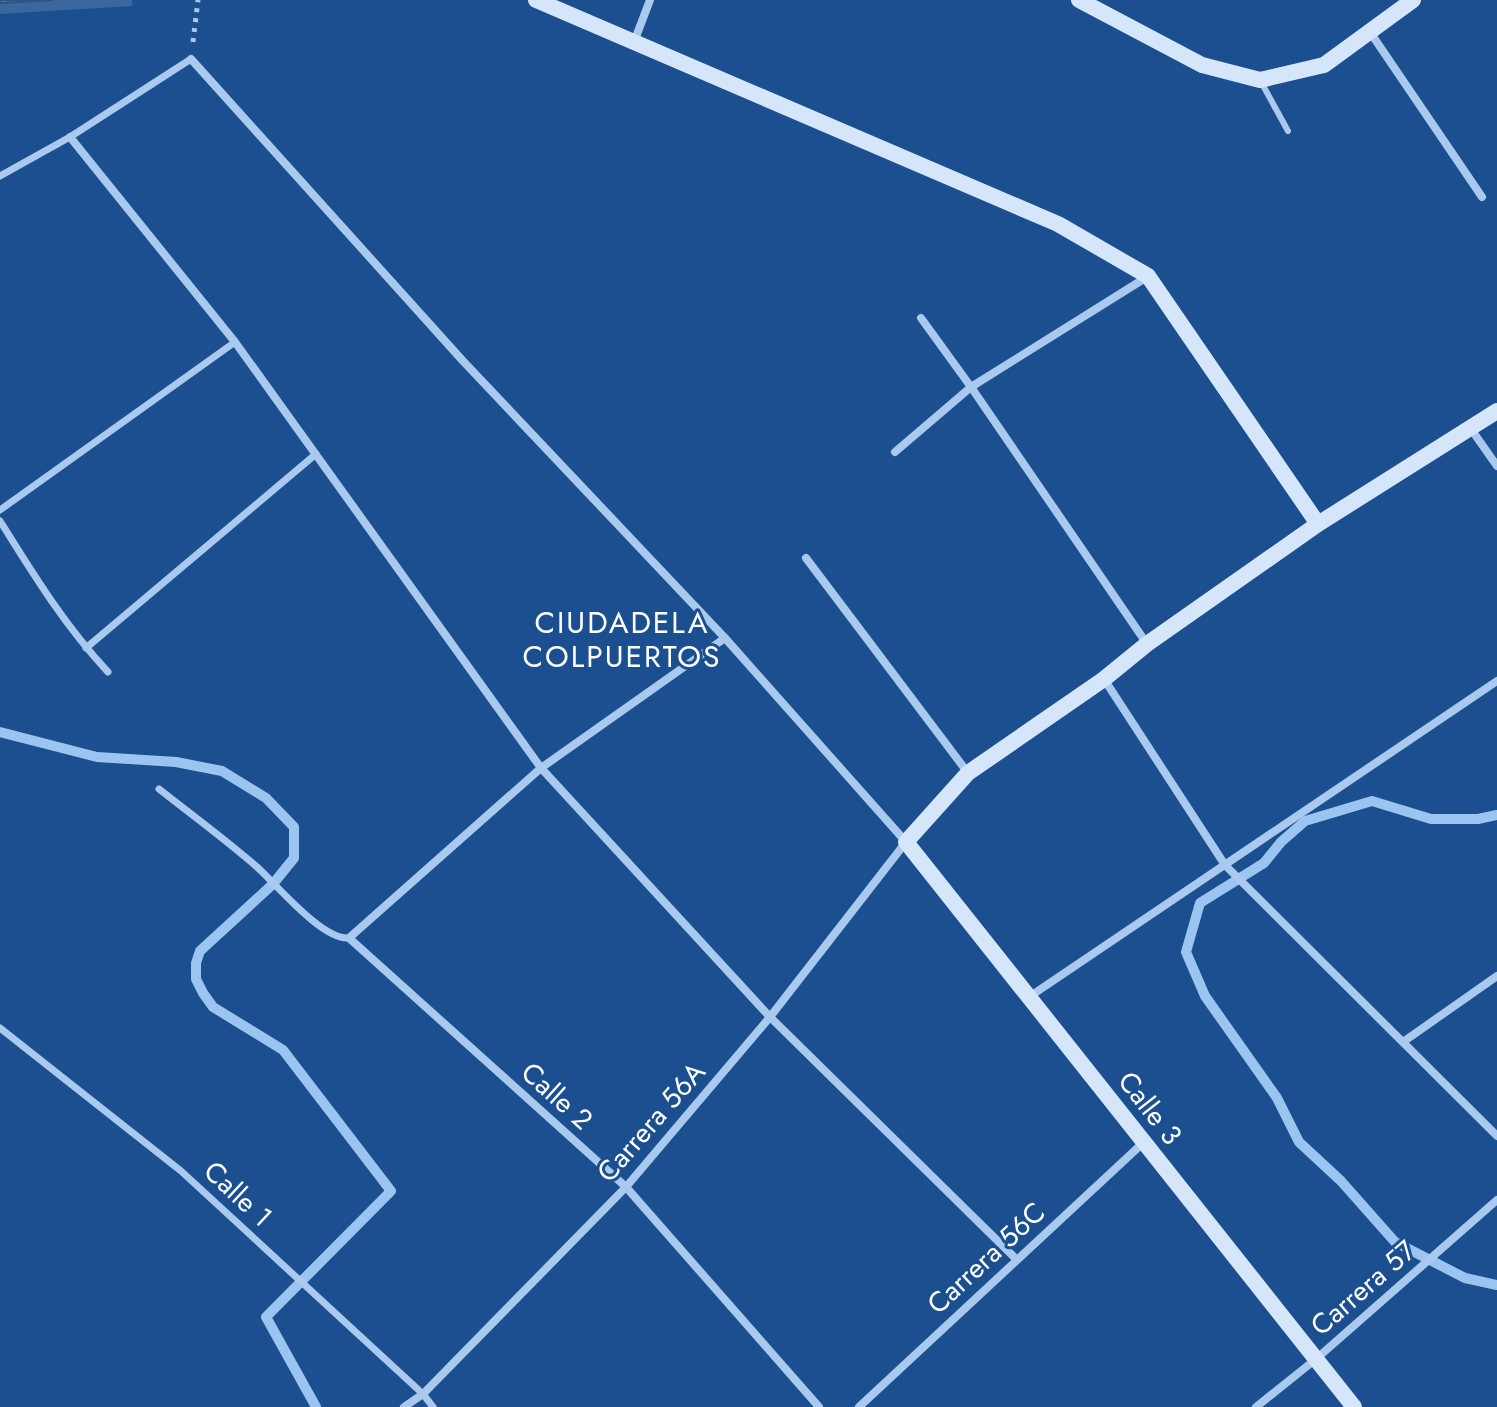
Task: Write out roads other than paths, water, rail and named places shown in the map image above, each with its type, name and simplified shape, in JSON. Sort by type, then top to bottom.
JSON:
[{"type":"main road","points":[[536,0],[1058,224],[1148,276],[1318,524]]},
{"type":"main road","points":[[1090,2],[1202,65],[1260,80],[1324,65],[1413,0]]},
{"type":"main road","points":[[906,842],[968,773],[1318,524],[1497,411]]},
{"type":"main road","name":"Calle 3","points":[[906,842],[1354,1407]]},
{"type":"street","points":[[634,42],[650,0]]},
{"type":"street","points":[[1370,31],[1482,197]]},
{"type":"street","points":[[0,176],[70,137],[191,59],[463,361],[725,638],[906,842]]},
{"type":"street","points":[[70,137],[235,342],[541,768],[770,1017],[1016,1259]]},
{"type":"street","points":[[895,452],[971,387],[1148,276]]},
{"type":"street","points":[[921,318],[1147,644]]},
{"type":"street","points":[[0,510],[235,342]]},
{"type":"street","points":[[1471,429],[1497,466]]},
{"type":"street","points":[[86,648],[316,454]]},
{"type":"street","points":[[0,521],[45,594],[108,672]]},
{"type":"street","points":[[806,558],[968,773]]},
{"type":"street","points":[[159,789],[257,867],[319,925],[341,939],[349,938],[541,768],[725,638]]},
{"type":"street","points":[[1104,679],[1225,865],[1497,1136]]},
{"type":"street","points":[[1029,997],[1497,681]]},
{"type":"street","name":"Carrera 56A","points":[[404,1407],[423,1394],[626,1187],[770,1017],[906,842]]},
{"type":"street","name":"Calle 2","points":[[349,938],[626,1187],[819,1407]]},
{"type":"street","points":[[1403,1042],[1497,976]]},
{"type":"street","name":"Calle 1","points":[[0,1028],[181,1171],[423,1394],[433,1407]]},
{"type":"street","name":"Carrera 56C","points":[[859,1407],[1144,1142]]},
{"type":"street","name":"Carrera 57","points":[[1256,1407],[1316,1359],[1497,1200]]},
{"type":"lane","points":[[1260,80],[1288,131]]},
{"type":"waterway","points":[[0,732],[97,757],[176,762],[222,771],[266,798],[294,827],[294,858],[273,884],[200,951],[196,979],[213,1007],[283,1050],[391,1191],[266,1317],[316,1407]]},
{"type":"waterway","points":[[1497,815],[1478,819],[1431,819],[1372,801],[1305,821],[1281,842],[1264,863],[1200,903],[1186,952],[1205,996],[1277,1098],[1299,1142],[1341,1181],[1395,1242],[1465,1278],[1497,1285]]},
{"type":"district","name":"CIUDADELA COLPUERTOS","points":[[622,639]]}]
